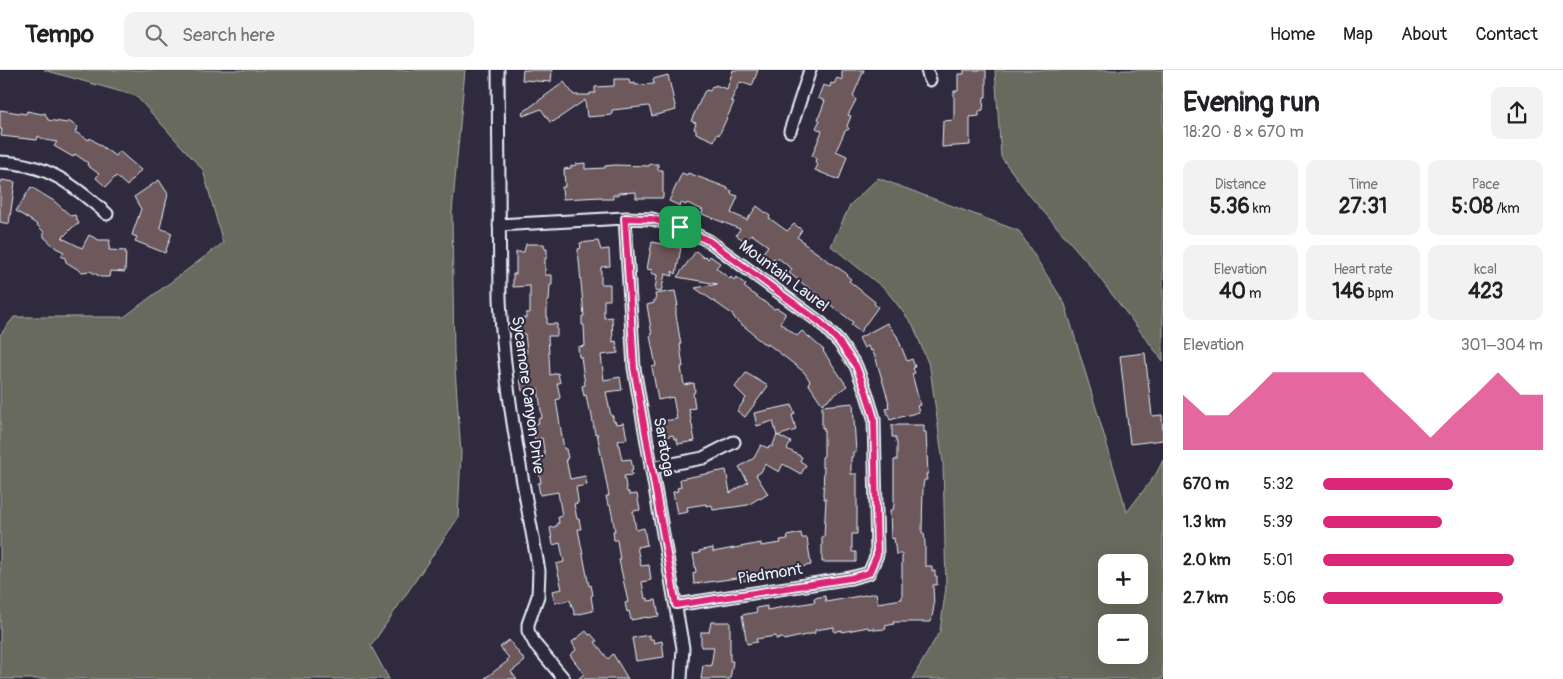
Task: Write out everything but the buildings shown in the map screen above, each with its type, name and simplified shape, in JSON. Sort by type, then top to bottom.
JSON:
[{"type":"street","name":"Sycamore Canyon Drive","points":[[498,70],[500,299],[506,375],[539,572],[538,596],[527,628],[535,644],[564,679]]},
{"type":"street","points":[[790,131],[810,70]]},
{"type":"street","points":[[0,162],[15,162],[38,167],[60,176],[107,214]]},
{"type":"street","name":"Mountain Laurel","points":[[499,225],[625,218],[652,219],[680,227],[709,241],[821,323],[839,342],[856,366],[874,418],[877,555],[869,573]]},
{"type":"street","name":"Saratoga","points":[[625,218],[632,349],[683,648],[681,679]]},
{"type":"street","points":[[651,468],[703,458],[734,442]]},
{"type":"street","name":"Piedmont","points":[[676,605],[851,578],[869,573]]},
{"type":"green space","points":[[44,70],[465,70],[452,213],[454,354],[461,453],[458,518],[371,646],[389,679],[0,679],[0,335],[14,317],[124,317],[223,243],[203,170],[136,96]]},
{"type":"green space","points":[[995,70],[1163,70],[1163,361],[1088,263],[1030,196],[1001,157]]},
{"type":"green space","points":[[878,178],[1019,231],[1065,304],[1127,512],[1156,474],[1163,460],[1163,679],[912,679],[940,631],[946,587],[943,463],[930,368],[913,325],[886,290],[831,246],[850,205]]},
{"type":"route","points":[[625,218],[652,219],[680,227],[709,241],[821,323],[839,342],[856,366],[874,418],[877,555],[869,573],[851,578],[676,605],[634,368],[625,218]]}]
